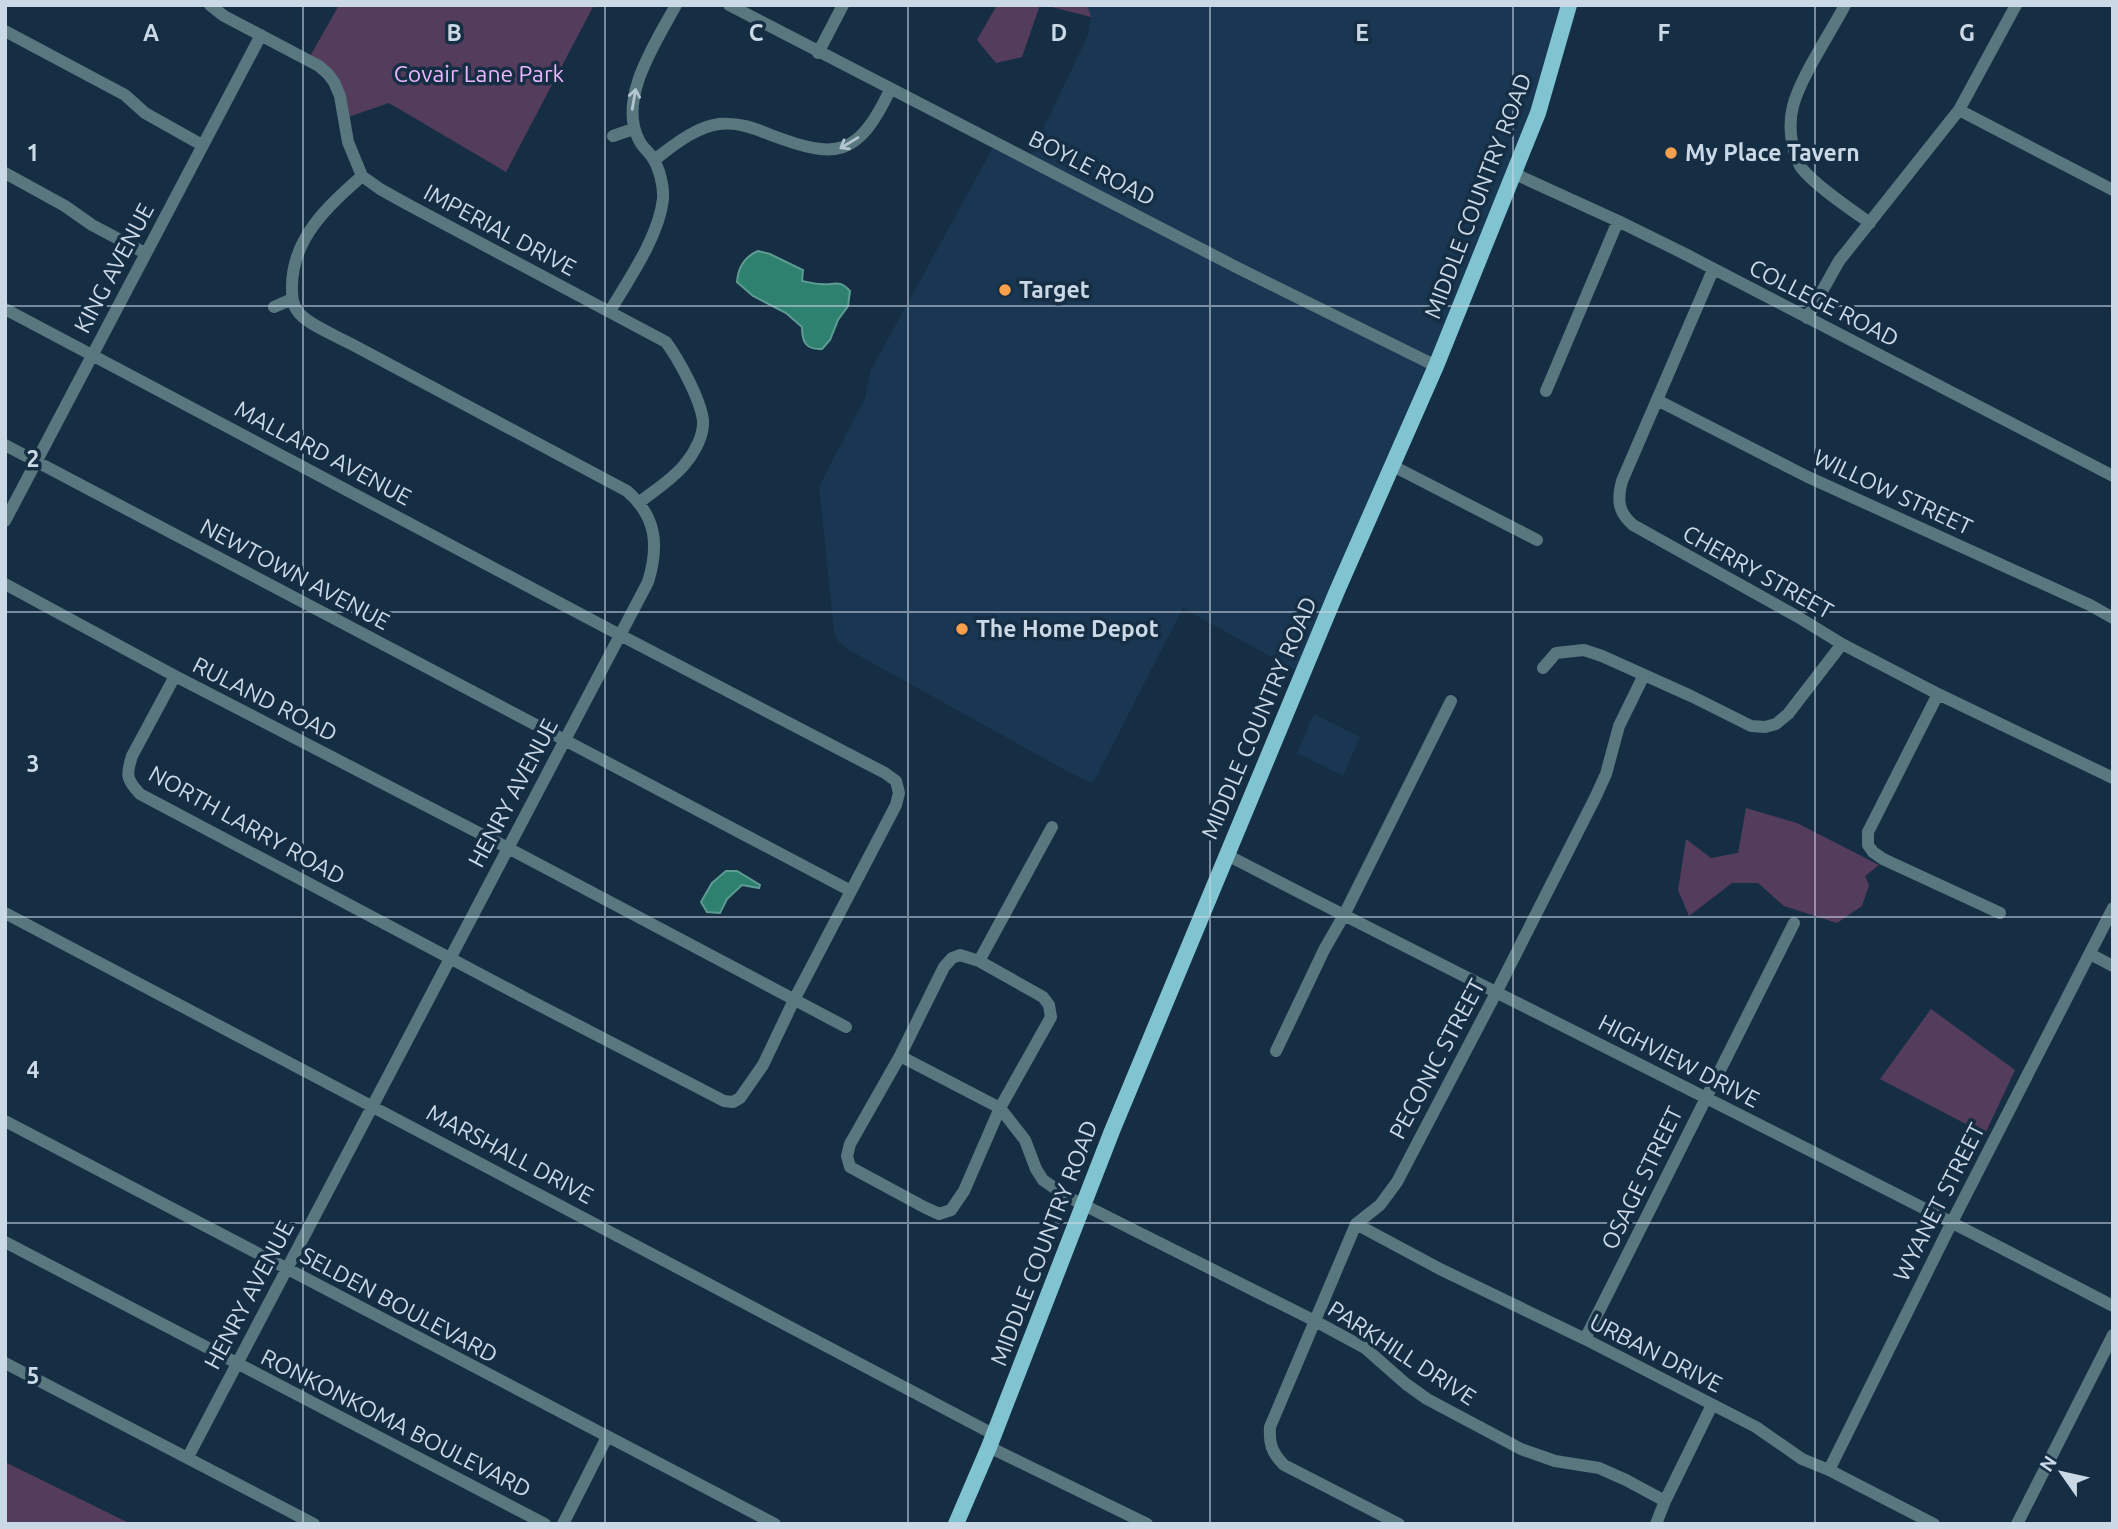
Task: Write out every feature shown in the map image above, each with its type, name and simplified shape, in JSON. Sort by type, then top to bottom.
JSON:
[{"type":"main road","name":"MIDDLE COUNTRY ROAD","points":[[956,1524],[1107,1142],[1336,591],[1436,366],[1538,113],[1569,5]]},
{"type":"street","points":[[210,5],[224,16],[319,66],[334,82],[340,96],[348,142],[362,176],[327,206],[298,249],[293,267],[292,299],[299,313],[314,324],[606,479],[640,502]]},
{"type":"street","points":[[610,311],[646,246],[663,197],[662,184],[654,160],[633,129],[632,99],[638,81],[676,5]]},
{"type":"street","name":"BOYLE ROAD","points":[[729,5],[1238,268],[1436,366]]},
{"type":"street","points":[[818,53],[843,5]]},
{"type":"street","points":[[1845,5],[1803,82],[1793,107],[1790,134],[1800,166],[1830,194],[1870,223]]},
{"type":"street","points":[[1807,318],[1839,261],[1959,110],[2016,5]]},
{"type":"street","points":[[5,31],[125,95],[145,113],[202,145]]},
{"type":"street","name":"KING AVENUE","points":[[5,520],[261,35]]},
{"type":"street","points":[[654,160],[681,140],[717,124],[735,123],[821,151],[838,149],[852,142],[872,124],[890,90]]},
{"type":"street","points":[[1959,110],[2113,190]]},
{"type":"street","points":[[613,136],[633,129]]},
{"type":"street","points":[[5,173],[145,253]]},
{"type":"street","name":"COLLEGE ROAD","points":[[1513,173],[1618,221],[2113,475]]},
{"type":"street","name":"IMPERIAL DRIVE","points":[[362,176],[407,204],[666,342],[678,359],[698,402],[703,420],[701,435],[684,466],[640,502]]},
{"type":"street","points":[[1546,391],[1618,221]]},
{"type":"street","name":"CHERRY STREET","points":[[1713,270],[1622,481],[1619,507],[1627,519],[1677,551],[1842,644],[2113,779]]},
{"type":"street","points":[[274,307],[292,299]]},
{"type":"street","name":"MALLARD AVENUE","points":[[5,309],[897,781],[899,793],[896,805],[850,891]]},
{"type":"street","name":"WILLOW STREET","points":[[1657,400],[1808,477],[2091,605],[2113,618]]},
{"type":"street","name":"NEWTOWN AVENUE","points":[[5,445],[850,891]]},
{"type":"street","points":[[1393,466],[1537,540]]},
{"type":"street","name":"HENRY AVENUE","points":[[188,1457],[648,582],[655,561],[655,542],[652,527],[640,502]]},
{"type":"street","name":"RULAND ROAD","points":[[5,584],[175,676],[846,1027]]},
{"type":"street","points":[[1543,668],[1556,653],[1584,650],[1621,664],[1751,726],[1765,727],[1776,724],[1788,714],[1842,644]]},
{"type":"street","name":"NORTH LARRY ROAD","points":[[175,676],[132,756],[127,771],[129,782],[140,794],[451,957]]},
{"type":"street","name":"PECONIC STREET","points":[[1399,1524],[1284,1465],[1274,1455],[1269,1442],[1270,1427],[1356,1224],[1380,1205],[1397,1182],[1595,798],[1606,774],[1619,726],[1644,676]]},
{"type":"street","points":[[1938,694],[1868,832],[1868,845],[1892,864],[2000,913]]},
{"type":"street","points":[[1276,1051],[1324,950],[1451,701]]},
{"type":"street","points":[[979,961],[1052,827]]},
{"type":"street","name":"HIGHVIEW DRIVE","points":[[1227,855],[2113,1306]]},
{"type":"street","points":[[451,957],[715,1097],[733,1102],[740,1098],[763,1066],[850,891]]},
{"type":"street","name":"WYANET STREET","points":[[1829,1470],[2113,908]]},
{"type":"street","name":"MARSHALL DRIVE","points":[[5,913],[372,1105],[1147,1524]]},
{"type":"street","name":"OSAGE STREET","points":[[1584,1339],[1794,922]]},
{"type":"street","points":[[2090,954],[2113,966]]},
{"type":"street","points":[[960,955],[979,961],[1043,997],[1049,1006],[1051,1017],[1000,1108],[964,1191],[951,1210],[939,1213],[924,1207],[850,1167],[847,1156],[850,1144],[900,1056],[944,967],[952,958],[960,955]]},
{"type":"street","points":[[900,1056],[1000,1108]]},
{"type":"street","name":"PARKHILL DRIVE","points":[[1000,1108],[1025,1140],[1033,1163],[1043,1180],[1053,1189],[1365,1348],[1427,1399],[1521,1449],[1555,1461],[1599,1468],[1665,1501]]},
{"type":"street","name":"SELDEN BOULEVARD","points":[[5,1121],[775,1524]]},
{"type":"street","name":"URBAN DRIVE","points":[[1356,1224],[1440,1269],[1756,1427],[1802,1459],[1934,1524]]},
{"type":"street","name":"RONKONKOMA BOULEVARD","points":[[5,1242],[545,1524]]},
{"type":"street","points":[[2017,1524],[2113,1335]]},
{"type":"street","points":[[5,1363],[314,1524]]},
{"type":"street","points":[[1656,1524],[1712,1405]]},
{"type":"street","points":[[563,1524],[607,1437]]},
{"type":"shaded area","points":[[1070,5],[1568,5],[1538,113],[1302,674],[1183,608],[1093,783],[847,649],[838,641],[834,630],[819,487],[865,398],[871,370],[996,142],[1029,159],[1088,35],[1091,17]]},
{"type":"shaded area","points":[[758,251],[803,270],[802,281],[839,284],[850,291],[848,306],[838,320],[830,340],[822,349],[806,344],[802,327],[786,313],[753,296],[737,282],[743,264],[749,256]]},
{"type":"shaded area","points":[[1314,714],[1360,737],[1343,776],[1297,753]]},
{"type":"shaded area","points":[[726,871],[737,871],[760,885],[759,888],[742,885],[727,899],[720,913],[707,912],[701,902],[712,883]]},
{"type":"green space","name":"Covair Lane Park","points":[[339,5],[594,5],[506,172],[389,103],[348,117],[345,93],[309,58]]},
{"type":"green space","points":[[997,5],[1040,5],[1022,57],[996,63],[977,40]]},
{"type":"green space","points":[[1044,5],[1087,5],[1091,17]]},
{"type":"green space","points":[[1746,808],[1797,823],[1879,865],[1865,876],[1869,885],[1862,906],[1837,923],[1784,906],[1758,883],[1732,883],[1689,916],[1678,890],[1686,839],[1711,858],[1738,853]]},
{"type":"green space","points":[[1931,1009],[2015,1070],[1985,1134],[1880,1079]]},
{"type":"green space","points":[[5,1462],[131,1524],[5,1524]]},
{"type":"place","name":"My Place Tavern","points":[[1671,153]]},
{"type":"place","name":"Target","points":[[1005,290]]},
{"type":"place","name":"The Home Depot","points":[[962,629]]}]
